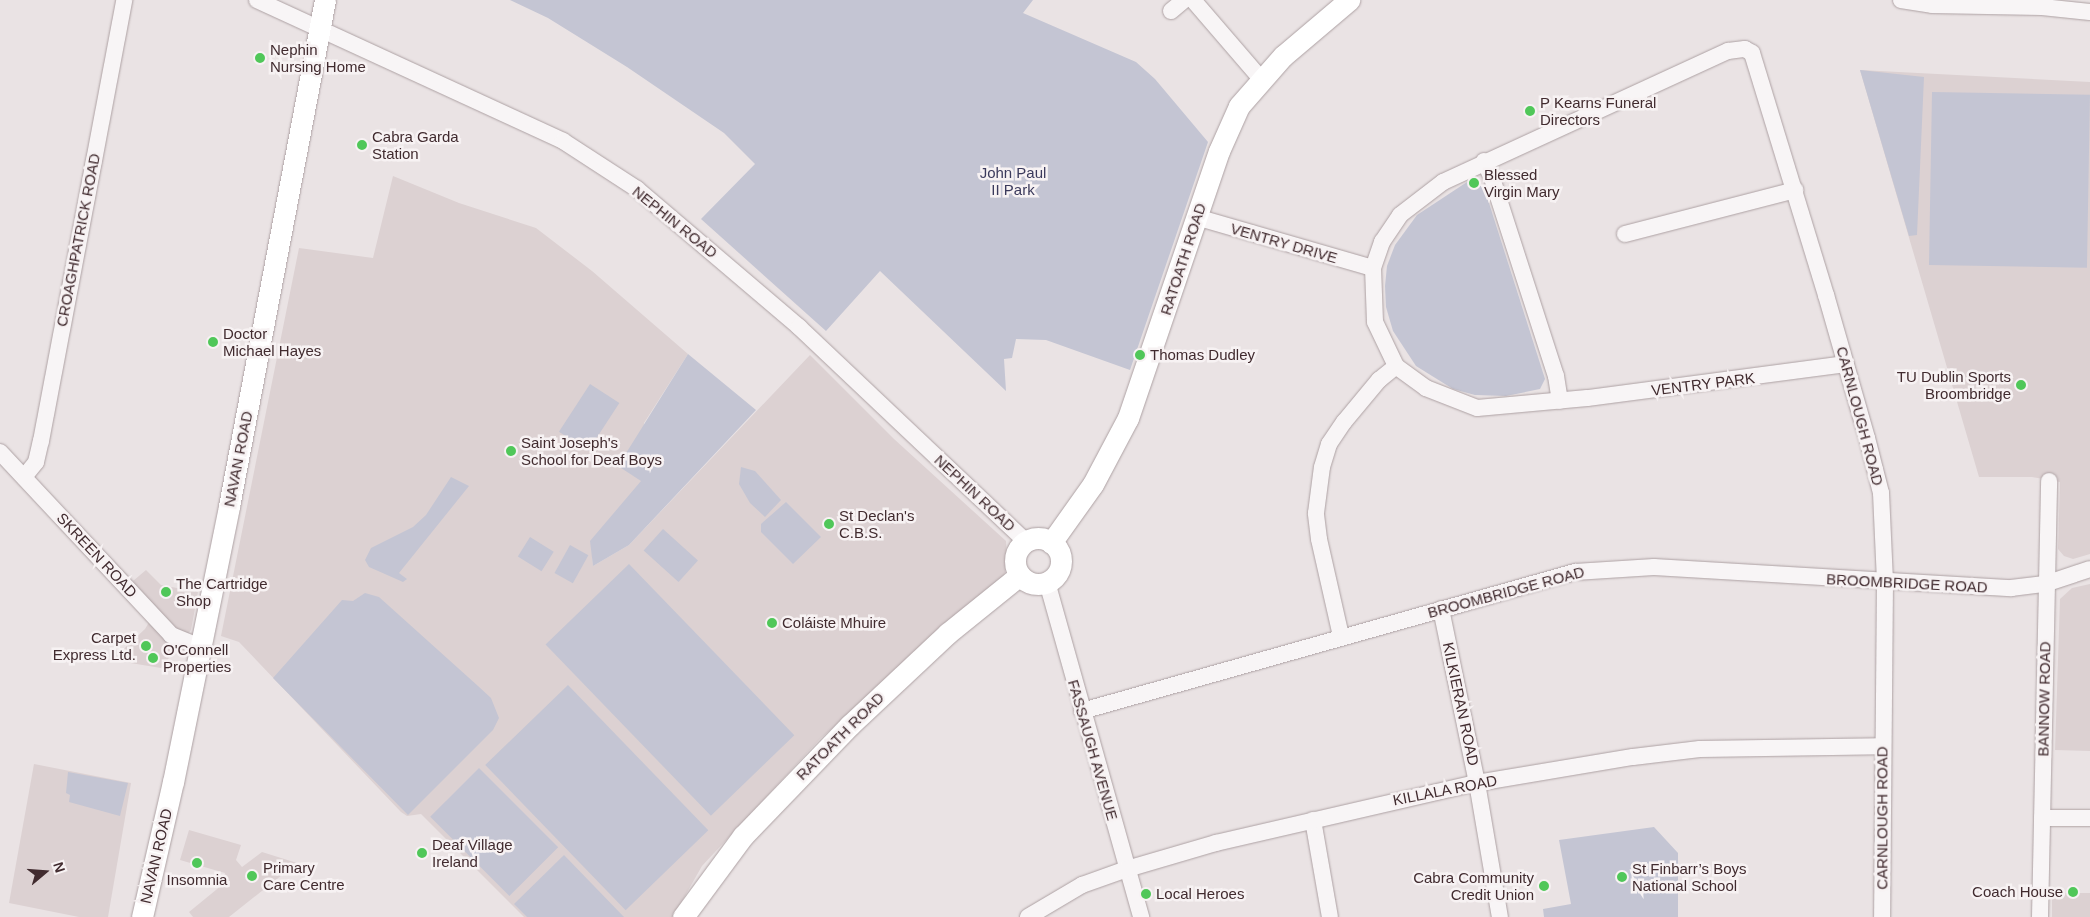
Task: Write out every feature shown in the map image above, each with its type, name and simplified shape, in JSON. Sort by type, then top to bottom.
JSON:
[{"type":"main road","name":"NAVAN ROAD","points":[[142,917],[200,647],[325,0]]},
{"type":"main road","name":"RATOATH ROAD","points":[[1051,543],[1093,484],[1128,418],[1151,357],[1196,217],[1239,106],[1260,78],[1349,0]]},
{"type":"main road","points":[[1040,538],[1051,543],[1058,552],[1060,564],[1055,576],[1047,582],[1032,583],[1020,575],[1015,560],[1026,542],[1040,538]]},
{"type":"main road","name":"RATOATH ROAD","points":[[683,917],[743,836],[850,725],[948,633],[1020,575]]},
{"type":"street","name":"CROAGHPATRICK ROAD","points":[[24,477],[36,462],[41,441],[124,0]]},
{"type":"street","name":"NEPHIN ROAD","points":[[257,0],[319,31],[358,45],[563,141],[637,189],[785,315],[1026,542]]},
{"type":"street","points":[[1171,11],[1184,0]]},
{"type":"street","points":[[1193,0],[1260,78]]},
{"type":"street","points":[[1900,0],[1932,5],[2041,3],[2090,12]]},
{"type":"street","name":"VENTRY PARK","points":[[1745,49],[1719,55],[1484,161],[1443,182],[1400,215],[1382,242],[1373,268],[1375,322],[1396,366],[1426,388],[1477,408],[1560,401],[1846,364]]},
{"type":"street","name":"CARNLOUGH ROAD","points":[[1745,49],[1752,53],[1758,66],[1796,190],[1881,493],[1885,582],[1881,746],[1882,917]]},
{"type":"street","points":[[1484,161],[1492,178],[1552,366],[1560,401]]},
{"type":"street","points":[[1625,234],[1796,190]]},
{"type":"street","name":"VENTRY DRIVE","points":[[1196,217],[1373,268]]},
{"type":"street","points":[[1341,636],[1319,539],[1316,512],[1322,467],[1329,444],[1344,422],[1379,380],[1396,366]]},
{"type":"street","name":"SKREEN ROAD","points":[[0,452],[171,635],[200,647]]},
{"type":"street","name":"BANNOW ROAD","points":[[2040,917],[2045,584],[2049,481]]},
{"type":"street","name":"BROOMBRIDGE ROAD","points":[[1082,711],[1341,636],[1566,574],[1608,568],[1654,567],[2011,588],[2045,584],[2090,569]]},
{"type":"street","name":"FASSAUGH AVENUE","points":[[1047,582],[1141,917]]},
{"type":"street","name":"KILKIERAN ROAD","points":[[1441,609],[1477,783],[1500,917]]},
{"type":"street","name":"KILLALA ROAD","points":[[1028,917],[1082,885],[1127,869],[1313,820],[1477,783],[1616,759],[1700,750],[1881,746]]},
{"type":"street","points":[[2042,818],[2090,818]]},
{"type":"street","points":[[1313,820],[1330,917]]},
{"type":"shaded area","name":"TU Dublin Sports Broombridge","points":[[1860,70],[2090,82],[2090,554],[2073,559],[2064,556],[2058,549],[2060,482],[2032,477],[1979,477]]},
{"type":"shaded area","points":[[393,176],[459,203],[536,228],[592,271],[688,354],[644,423],[642,481],[591,541],[593,566],[629,545],[810,355],[894,439],[1006,541],[1007,561],[1004,577],[820,739],[702,866],[673,917],[524,917],[421,814],[407,816],[401,812],[239,642],[221,636],[299,248],[373,258]]},
{"type":"shaded area","points":[[146,570],[161,585],[198,592],[191,630],[161,668],[112,660],[145,629],[157,609],[133,581]]},
{"type":"shaded area","points":[[2090,584],[2090,751],[2055,750],[2060,599],[2072,588]]},
{"type":"shaded area","points":[[34,764],[131,783],[108,917],[79,917],[9,903]]},
{"type":"shaded area","name":"Primary Care Centre","points":[[189,830],[241,845],[236,860],[242,867],[262,852],[297,863],[229,917],[193,917],[189,912],[222,885],[225,873],[180,860]]},
{"type":"shaded area","points":[[2052,893],[2090,893],[2090,917],[2052,917]]},
{"type":"green space","name":"John Paul II Park","points":[[510,0],[1033,0],[1023,13],[1136,62],[1155,79],[1208,142],[1130,370],[1046,340],[1016,339],[1012,358],[1004,359],[1006,391],[880,271],[826,331],[701,219],[755,164],[724,133],[627,67],[548,18]]},
{"type":"green space","points":[[1860,70],[1924,77],[1917,235],[1909,236]]},
{"type":"green space","points":[[1932,92],[2090,95],[2087,268],[1929,265]]},
{"type":"green space","points":[[1467,182],[1477,183],[1483,188],[1489,203],[1545,379],[1540,389],[1506,396],[1475,395],[1453,389],[1416,366],[1393,331],[1386,307],[1385,286],[1387,266],[1395,245],[1417,215]]},
{"type":"green space","points":[[688,354],[756,410],[629,545],[593,566],[590,541],[641,481],[618,466]]},
{"type":"green space","points":[[590,384],[619,403],[588,451],[559,432]]},
{"type":"green space","points":[[741,467],[755,471],[781,500],[765,517],[750,503],[739,484]]},
{"type":"green space","points":[[451,477],[469,486],[399,573],[407,579],[403,582],[369,567],[365,560],[371,548],[413,527],[426,515]]},
{"type":"green space","points":[[786,502],[821,537],[793,564],[761,532],[761,524]]},
{"type":"green space","points":[[663,529],[698,560],[679,582],[644,551]]},
{"type":"green space","points":[[530,537],[554,552],[542,571],[518,557]]},
{"type":"green space","points":[[570,545],[588,555],[573,583],[554,573]]},
{"type":"green space","points":[[629,564],[794,735],[711,816],[546,645]]},
{"type":"green space","points":[[365,593],[379,597],[491,698],[499,718],[493,730],[408,815],[273,678],[342,600],[353,601]]},
{"type":"green space","points":[[568,685],[708,830],[626,910],[485,765]]},
{"type":"green space","points":[[479,768],[558,847],[509,896],[430,817]]},
{"type":"green space","points":[[68,772],[128,783],[120,816],[69,802],[70,795],[66,793]]},
{"type":"green space","name":"St Finbarr’s Boys National School","points":[[1654,827],[1678,853],[1678,917],[1544,917],[1543,909],[1571,904],[1559,840]]},
{"type":"green space","points":[[564,855],[624,917],[527,917],[514,904]]},
{"type":"place","name":"Nephin Nursing Home","points":[[260,58]]},
{"type":"place","name":"P Kearns Funeral Directors","points":[[1530,111]]},
{"type":"place","name":"Cabra Garda Station","points":[[362,145]]},
{"type":"place","name":"Blessed Virgin Mary","points":[[1474,183]]},
{"type":"place","name":"Doctor Michael Hayes","points":[[213,342]]},
{"type":"place","name":"Thomas Dudley","points":[[1140,355]]},
{"type":"place","name":"TU Dublin Sports Broombridge","points":[[2021,385]]},
{"type":"place","name":"Saint Joseph's School for Deaf Boys","points":[[511,451]]},
{"type":"place","name":"St Declan's C.B.S.","points":[[829,524]]},
{"type":"place","name":"The Cartridge Shop","points":[[166,592]]},
{"type":"place","name":"Coláiste Mhuire","points":[[772,623]]},
{"type":"place","name":"Carpet Express Ltd.","points":[[146,646]]},
{"type":"place","name":"O'Connell Properties","points":[[153,658]]},
{"type":"place","name":"Deaf Village Ireland","points":[[422,853]]},
{"type":"place","name":"Insomnia","points":[[197,863]]},
{"type":"place","name":"Primary Care Centre","points":[[252,876]]},
{"type":"place","name":"St Finbarr’s Boys National School","points":[[1622,877]]},
{"type":"place","name":"Cabra Community Credit Union","points":[[1544,886]]},
{"type":"place","name":"Coach House","points":[[2073,892]]},
{"type":"place","name":"Local Heroes","points":[[1146,894]]}]
